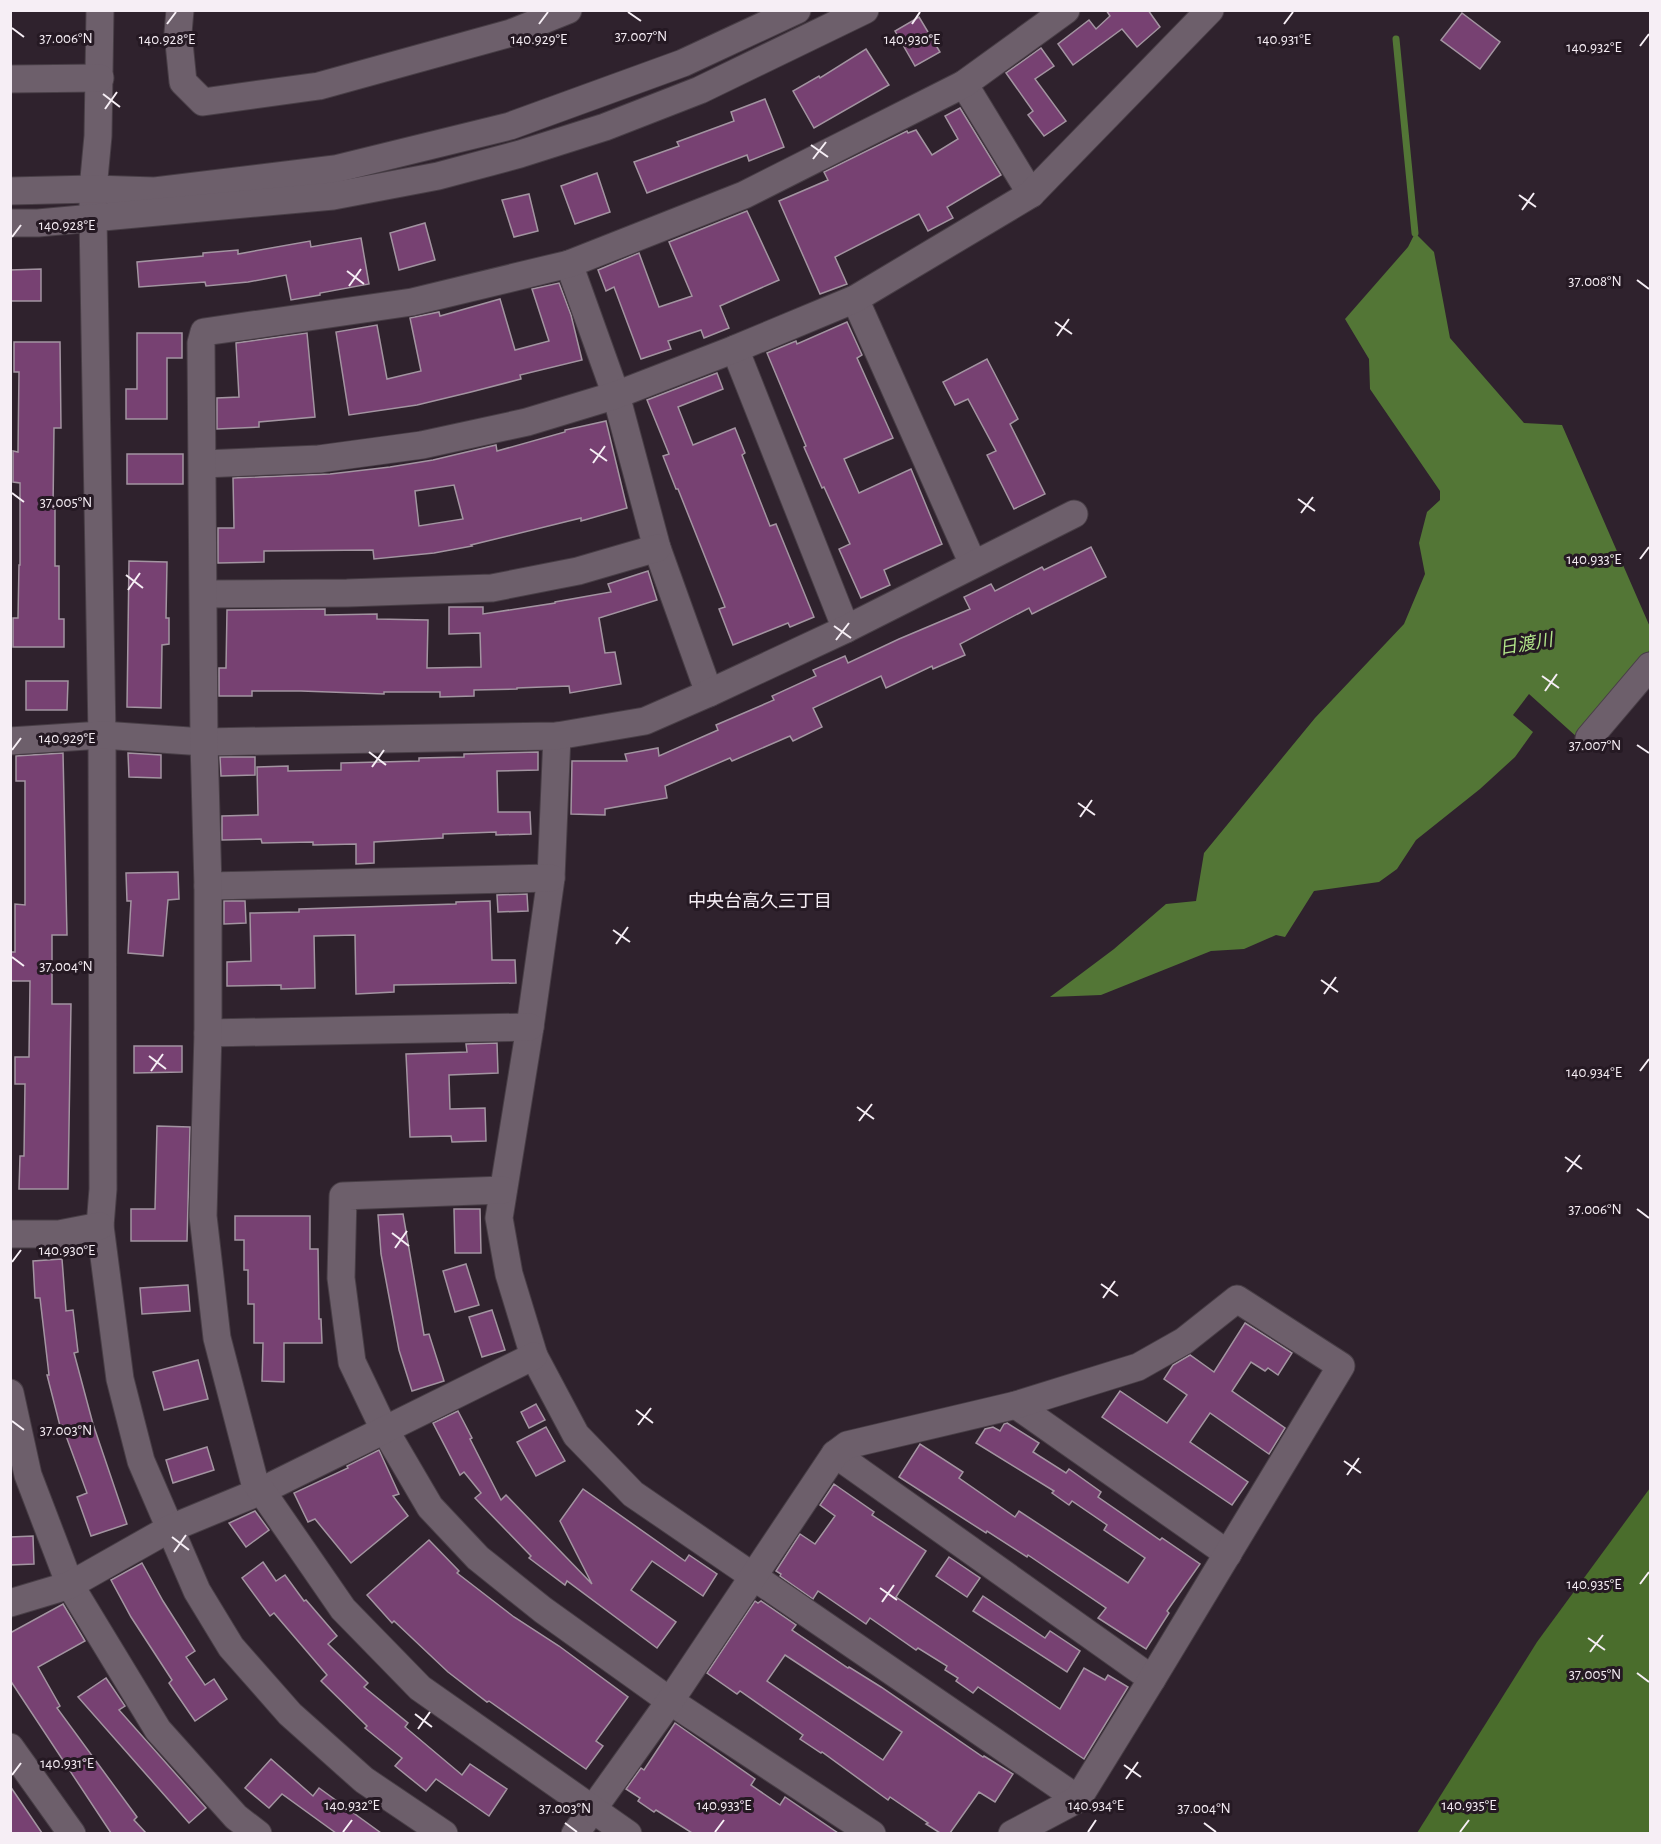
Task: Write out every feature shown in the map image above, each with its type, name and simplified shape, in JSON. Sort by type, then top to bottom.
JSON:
[{"type":"street","points":[[100,10],[98,136],[93,189],[102,735],[103,1189],[100,1226],[120,1379],[141,1461],[169,1529],[197,1591],[231,1647],[290,1714],[364,1780],[444,1833]]},
{"type":"street","points":[[180,10],[178,33],[183,82],[203,102],[319,86],[511,33],[568,10]]},
{"type":"street","points":[[10,191],[93,189],[155,191],[334,168],[510,126],[683,63],[797,10]]},
{"type":"street","points":[[10,223],[38,223],[333,196],[438,176],[520,154],[605,127],[700,90],[865,10]]},
{"type":"street","points":[[628,1833],[420,1688],[343,1609],[254,1480],[217,1338],[203,1216],[208,1033],[208,886],[204,742],[201,344],[204,332],[412,302],[569,264],[744,195],[964,84],[1066,10]]},
{"type":"street","points":[[203,464],[318,459],[422,445],[527,422],[616,395],[855,299],[1031,194],[1210,10]]},
{"type":"street","points":[[10,79],[100,78]]},
{"type":"street","points":[[964,84],[1031,194]]},
{"type":"street","points":[[569,264],[616,395],[657,548],[709,693]]},
{"type":"street","points":[[855,299],[973,564]]},
{"type":"street","points":[[735,349],[846,629]]},
{"type":"street","points":[[10,741],[102,735],[204,742],[557,736],[645,721],[846,629],[1074,514]]},
{"type":"street","points":[[204,594],[347,593],[492,588],[578,571],[657,548]]},
{"type":"street","points":[[1589,738],[1650,666]]},
{"type":"street","points":[[557,736],[551,878],[531,1027],[499,1218],[509,1274],[534,1356],[576,1435],[633,1494],[1078,1798]]},
{"type":"street","points":[[208,886],[551,878]]},
{"type":"street","points":[[208,1033],[531,1027]]},
{"type":"street","points":[[503,1190],[343,1196],[341,1278],[352,1362],[385,1429],[430,1507],[478,1558],[543,1610],[670,1701],[872,1833]]},
{"type":"street","points":[[10,1234],[59,1234],[100,1226]]},
{"type":"street","points":[[575,1833],[670,1701],[835,1454],[847,1445],[1016,1405],[1138,1367],[1184,1341],[1237,1299],[1341,1366],[1078,1798],[1012,1833]]},
{"type":"street","points":[[10,1603],[70,1585],[169,1529],[261,1491],[534,1356]]},
{"type":"street","points":[[10,1394],[19,1476],[70,1585],[158,1730],[228,1825],[258,1833]]},
{"type":"street","points":[[1016,1405],[1228,1554]]},
{"type":"street","points":[[835,1454],[1152,1679]]},
{"type":"street","points":[[10,1747],[72,1833]]},
{"type":"shaded area","points":[[1650,1488],[1650,1833],[1417,1833],[1537,1642]]},
{"type":"water","name":"日渡川","points":[[1415,233],[1434,252],[1450,338],[1524,423],[1562,425],[1650,627],[1650,650],[1578,738],[1529,694],[1513,715],[1533,732],[1515,757],[1480,789],[1416,840],[1397,869],[1379,882],[1314,891],[1285,937],[1276,935],[1244,949],[1211,951],[1101,995],[1050,997],[1114,949],[1166,904],[1196,901],[1204,853],[1315,718],[1404,624],[1425,574],[1419,543],[1427,512],[1440,500],[1440,491],[1370,389],[1369,359],[1345,319],[1408,247]]},
{"type":"building","points":[[1106,10],[1148,10],[1160,27],[1137,47],[1122,29],[1073,65],[1058,44],[1089,20],[1096,29],[1110,16]]},
{"type":"building","points":[[1462,13],[1500,42],[1480,69],[1441,40]]},
{"type":"building","points":[[919,17],[940,52],[915,66],[895,31]]},
{"type":"building","points":[[1041,48],[1054,66],[1035,79],[1066,121],[1044,136],[1028,115],[1033,111],[1006,73]]},
{"type":"building","points":[[866,49],[889,85],[814,128],[793,91],[819,76],[820,78]]},
{"type":"building","points":[[765,99],[784,147],[749,161],[747,155],[647,193],[634,162],[679,146],[677,142],[734,121],[731,112]]},
{"type":"building","points":[[960,108],[1001,175],[947,207],[953,218],[928,231],[919,214],[835,257],[847,284],[820,294],[779,201],[828,180],[824,172],[907,131],[908,133],[916,130],[932,155],[958,139],[945,116]]},
{"type":"building","points":[[597,173],[610,212],[575,224],[561,186]]},
{"type":"building","points":[[529,194],[538,231],[514,237],[502,200]]},
{"type":"building","points":[[747,211],[779,280],[720,306],[729,328],[704,338],[701,330],[668,341],[671,349],[641,359],[614,287],[606,291],[598,270],[639,253],[659,307],[692,296],[669,242]]},
{"type":"building","points":[[425,223],[435,260],[399,270],[390,233]]},
{"type":"building","points":[[361,238],[369,284],[320,293],[320,295],[291,300],[286,275],[206,286],[205,282],[139,287],[137,262],[203,256],[203,253],[238,250],[238,254],[310,241],[311,247]]},
{"type":"building","points":[[41,269],[41,301],[10,301],[10,270]]},
{"type":"building","points":[[559,283],[571,315],[582,360],[520,375],[521,379],[417,405],[349,415],[336,332],[377,325],[387,379],[421,371],[410,318],[439,312],[440,316],[500,299],[515,350],[549,341],[532,289]]},
{"type":"building","points":[[847,322],[862,355],[857,358],[893,438],[844,459],[859,493],[911,469],[942,544],[884,570],[890,585],[861,598],[839,549],[850,544],[804,447],[806,446],[767,353],[796,341],[797,344]]},
{"type":"building","points":[[137,333],[182,333],[182,358],[167,358],[167,419],[126,419],[126,389],[137,389]]},
{"type":"building","points":[[307,333],[315,417],[259,422],[259,427],[217,429],[217,398],[239,397],[236,343]]},
{"type":"building","points":[[14,342],[60,342],[61,428],[54,428],[53,509],[55,509],[55,566],[59,566],[59,619],[64,619],[64,647],[13,647],[13,618],[18,618],[20,565],[20,483],[13,482],[13,451],[18,452],[19,372],[14,372]]},
{"type":"building","points":[[987,359],[1018,419],[1010,424],[1045,494],[1014,509],[987,455],[996,451],[968,399],[955,405],[943,382]]},
{"type":"building","points":[[717,373],[723,389],[678,407],[693,445],[735,428],[745,453],[742,455],[770,526],[776,524],[814,617],[790,627],[788,623],[733,645],[719,609],[725,607],[663,456],[669,454],[647,400]]},
{"type":"building","points":[[606,421],[627,508],[581,521],[581,518],[472,546],[434,553],[374,559],[373,550],[264,551],[264,562],[218,563],[218,528],[234,528],[233,478],[330,474],[390,467],[433,460],[496,445],[497,451],[565,432],[565,430]],"holes":[[[454,485],[463,519],[419,526],[415,491]]]},
{"type":"building","points":[[127,454],[183,454],[183,484],[127,484]]},
{"type":"building","points":[[1091,547],[1106,577],[1032,614],[1029,608],[960,644],[965,655],[933,669],[932,666],[886,688],[881,676],[813,708],[822,727],[793,741],[790,736],[732,761],[730,758],[665,786],[667,798],[605,809],[605,815],[571,814],[572,761],[627,761],[625,754],[658,748],[659,756],[718,730],[716,725],[774,700],[772,696],[816,676],[813,670],[845,656],[848,663],[970,609],[964,597],[991,584],[995,591],[1042,567],[1044,570]]},
{"type":"building","points":[[129,561],[167,562],[166,618],[169,618],[169,644],[162,645],[161,708],[127,707]]},
{"type":"building","points":[[648,571],[657,600],[599,618],[605,653],[615,652],[621,684],[570,693],[569,686],[474,690],[474,696],[440,697],[440,692],[384,692],[384,694],[252,691],[252,696],[219,696],[219,668],[226,668],[227,610],[325,609],[325,615],[377,614],[377,619],[428,620],[427,668],[481,667],[480,633],[449,634],[449,607],[483,607],[483,614],[555,603],[611,592],[608,584]]},
{"type":"building","points":[[26,681],[68,681],[67,710],[26,710]]},
{"type":"building","points":[[538,752],[538,770],[497,771],[498,812],[530,812],[531,834],[496,835],[496,832],[443,834],[443,838],[374,842],[374,863],[356,864],[356,844],[313,845],[313,842],[262,843],[261,839],[222,840],[222,816],[258,815],[257,767],[288,766],[288,771],[341,770],[341,763],[419,761],[419,758],[464,757],[464,754]]},
{"type":"building","points":[[63,753],[67,935],[52,935],[52,1004],[71,1004],[68,1189],[19,1189],[20,1156],[24,1156],[25,1084],[15,1084],[15,1057],[29,1057],[30,981],[11,981],[11,952],[15,952],[15,904],[25,905],[25,781],[16,781],[16,756]]},
{"type":"building","points":[[128,753],[161,755],[161,778],[129,777]]},
{"type":"building","points":[[220,757],[255,757],[255,775],[221,776]]},
{"type":"building","points":[[178,872],[179,899],[168,900],[163,956],[128,953],[131,901],[127,901],[126,873]]},
{"type":"building","points":[[527,894],[528,911],[498,912],[497,895]]},
{"type":"building","points":[[224,901],[245,901],[246,923],[224,924]]},
{"type":"building","points":[[490,901],[492,960],[515,960],[516,983],[394,985],[394,992],[356,994],[355,935],[314,936],[315,988],[281,989],[281,985],[227,986],[227,962],[251,961],[250,913]]},
{"type":"building","points":[[497,1043],[498,1073],[449,1075],[450,1109],[485,1108],[486,1141],[452,1142],[451,1136],[410,1137],[406,1054],[467,1052],[466,1044]]},
{"type":"building","points":[[134,1046],[182,1046],[182,1072],[134,1073]]},
{"type":"building","points":[[157,1126],[190,1127],[187,1241],[131,1241],[131,1209],[155,1209]]},
{"type":"building","points":[[454,1209],[480,1209],[481,1253],[455,1253]]},
{"type":"building","points":[[403,1214],[424,1335],[429,1334],[444,1381],[412,1391],[399,1350],[381,1254],[378,1215]]},
{"type":"building","points":[[235,1216],[310,1216],[310,1249],[318,1249],[319,1319],[321,1319],[322,1343],[284,1343],[284,1382],[262,1381],[263,1343],[254,1343],[254,1304],[248,1304],[248,1270],[244,1270],[244,1240],[235,1240]]},
{"type":"building","points":[[62,1259],[66,1311],[73,1310],[78,1352],[74,1353],[93,1424],[127,1524],[91,1536],[77,1497],[87,1493],[62,1425],[60,1426],[47,1375],[49,1375],[40,1298],[35,1298],[33,1261]]},
{"type":"building","points":[[466,1264],[479,1305],[455,1312],[443,1271]]},
{"type":"building","points":[[188,1285],[190,1311],[142,1314],[140,1288]]},
{"type":"building","points":[[492,1310],[505,1350],[482,1357],[469,1317]]},
{"type":"building","points":[[1245,1323],[1292,1353],[1278,1375],[1268,1368],[1265,1371],[1251,1362],[1232,1391],[1285,1428],[1269,1454],[1210,1413],[1190,1442],[1248,1482],[1232,1505],[1102,1417],[1120,1391],[1167,1423],[1187,1395],[1164,1379],[1173,1365],[1190,1355],[1214,1372]]},
{"type":"building","points":[[198,1360],[208,1399],[164,1410],[153,1372]]},
{"type":"building","points":[[536,1404],[545,1420],[529,1428],[521,1412]]},
{"type":"building","points":[[458,1411],[501,1500],[506,1495],[592,1584],[560,1521],[583,1489],[685,1561],[689,1555],[717,1574],[703,1596],[652,1561],[631,1590],[676,1622],[657,1648],[567,1581],[565,1585],[529,1558],[531,1556],[475,1498],[481,1493],[464,1472],[460,1475],[433,1423]]},
{"type":"building","points":[[1007,1423],[1039,1443],[1033,1452],[1066,1473],[1069,1469],[1101,1492],[1098,1497],[1160,1540],[1162,1538],[1200,1564],[1167,1611],[1169,1613],[1146,1649],[1098,1618],[1106,1608],[1028,1555],[1027,1557],[987,1531],[986,1533],[899,1477],[920,1444],[963,1472],[959,1478],[1015,1517],[1019,1511],[1128,1583],[1145,1558],[1104,1530],[1107,1525],[1072,1501],[1069,1505],[1052,1493],[1054,1491],[976,1443],[985,1429],[993,1427],[1000,1431]]},
{"type":"building","points":[[546,1427],[565,1461],[536,1476],[517,1442]]},
{"type":"building","points":[[207,1447],[214,1470],[173,1483],[166,1460]]},
{"type":"building","points":[[379,1450],[399,1494],[393,1496],[408,1516],[351,1563],[315,1519],[308,1522],[294,1493],[348,1468],[347,1466]]},
{"type":"building","points":[[834,1484],[874,1512],[872,1515],[926,1551],[896,1597],[1060,1709],[1084,1668],[1105,1680],[1108,1675],[1128,1687],[1084,1759],[978,1687],[973,1693],[956,1681],[958,1678],[945,1670],[947,1666],[918,1648],[916,1650],[870,1618],[866,1624],[818,1591],[813,1599],[780,1576],[781,1574],[776,1571],[800,1534],[815,1544],[835,1516],[820,1505]]},
{"type":"building","points":[[255,1511],[269,1530],[246,1547],[229,1523]]},
{"type":"building","points":[[33,1536],[34,1564],[10,1565],[10,1537]]},
{"type":"building","points":[[429,1540],[459,1571],[457,1573],[514,1617],[559,1646],[628,1697],[596,1741],[603,1746],[586,1769],[489,1701],[487,1702],[448,1672],[394,1621],[392,1623],[367,1595]]},
{"type":"building","points":[[949,1557],[980,1578],[967,1597],[936,1576]]},
{"type":"building","points":[[263,1562],[276,1581],[285,1575],[304,1601],[306,1600],[337,1636],[328,1644],[368,1683],[364,1687],[408,1723],[405,1727],[462,1775],[470,1764],[507,1789],[489,1816],[436,1779],[426,1791],[395,1766],[402,1758],[365,1728],[367,1726],[321,1681],[327,1675],[274,1613],[270,1616],[242,1578]]},
{"type":"building","points":[[142,1563],[195,1651],[186,1657],[205,1685],[214,1679],[227,1699],[195,1721],[169,1683],[172,1680],[131,1617],[111,1580]]},
{"type":"building","points":[[983,1596],[1045,1638],[1050,1631],[1080,1651],[1067,1672],[973,1611]]},
{"type":"building","points":[[755,1601],[758,1603],[761,1601],[796,1625],[792,1630],[881,1687],[983,1757],[1013,1774],[995,1802],[979,1792],[950,1833],[940,1833],[890,1797],[888,1800],[822,1752],[800,1739],[803,1735],[740,1691],[737,1694],[707,1673]],"holes":[[[785,1655],[902,1732],[883,1760],[767,1681]]]},
{"type":"building","points":[[63,1604],[85,1641],[38,1667],[60,1706],[57,1708],[137,1817],[134,1820],[146,1833],[111,1833],[10,1680],[10,1633]]},
{"type":"building","points":[[106,1678],[125,1706],[119,1710],[206,1808],[189,1823],[78,1697]]},
{"type":"building","points":[[675,1723],[755,1779],[751,1785],[780,1805],[785,1797],[838,1833],[692,1833],[656,1810],[654,1812],[638,1801],[640,1798],[626,1789],[641,1768],[644,1770]]},
{"type":"building","points":[[271,1759],[313,1796],[319,1788],[381,1833],[336,1833],[282,1794],[269,1808],[245,1788]]},
{"type":"building","points":[[10,1786],[42,1833],[10,1833]]},
{"type":"waterway","points":[[1396,39],[1415,233]]},
{"type":"district","name":"中央台高久三丁目","points":[[760,902]]}]
